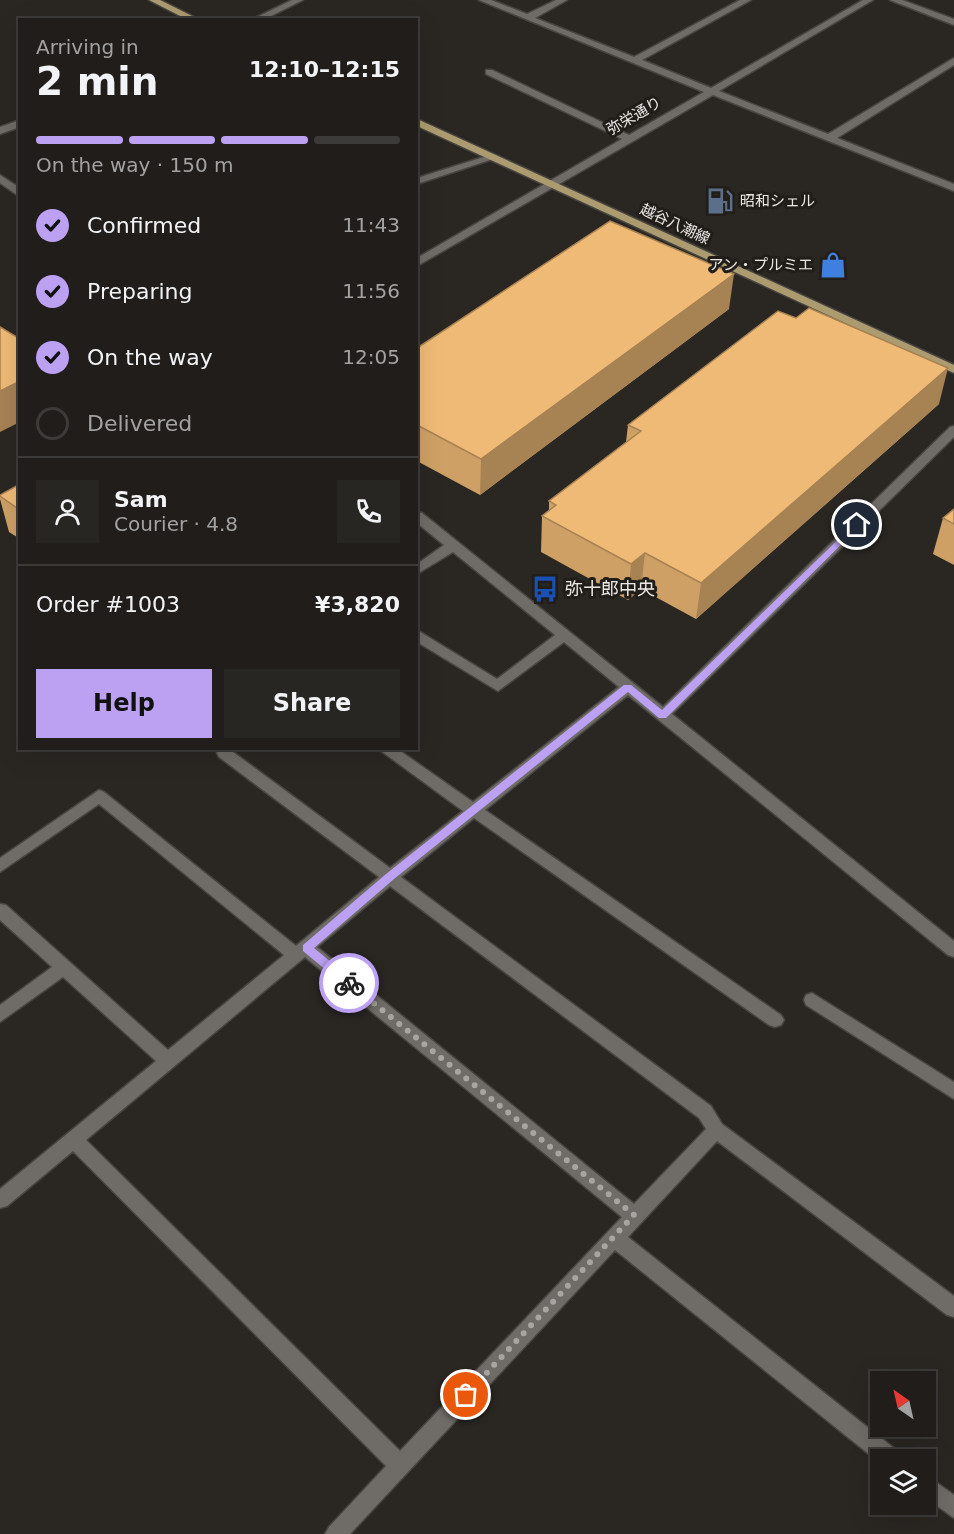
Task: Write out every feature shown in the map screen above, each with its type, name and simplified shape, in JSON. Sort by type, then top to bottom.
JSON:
[{"type":"main road","points":[[153,0],[192,18]]},
{"type":"main road","name":"越谷八潮線","points":[[418,122],[954,369]]},
{"type":"street","points":[[259,18],[299,0]]},
{"type":"street","points":[[483,0],[954,188]]},
{"type":"street","points":[[527,18],[564,0]]},
{"type":"street","points":[[634,61],[747,0]]},
{"type":"street","name":"弥栄通り","points":[[418,262],[869,0]]},
{"type":"street","points":[[894,0],[954,22]]},
{"type":"street","points":[[829,138],[954,61]]},
{"type":"street","points":[[489,72],[629,139]]},
{"type":"street","points":[[0,131],[18,124]]},
{"type":"street","points":[[418,181],[494,157]]},
{"type":"street","points":[[0,178],[18,192]]},
{"type":"street","points":[[662,716],[954,430]]},
{"type":"street","points":[[418,517],[954,950]]},
{"type":"street","points":[[418,569],[453,545]]},
{"type":"street","points":[[418,636],[498,686],[564,635]]},
{"type":"street","points":[[0,1200],[390,877],[628,687]]},
{"type":"street","points":[[387,750],[775,1020]]},
{"type":"street","points":[[224,753],[705,1112],[716,1130],[954,1308]]},
{"type":"street","points":[[0,866],[99,796],[302,952],[634,1215]]},
{"type":"street","points":[[0,910],[168,1061]]},
{"type":"street","points":[[0,1015],[64,967]]},
{"type":"street","points":[[812,1000],[954,1091]]},
{"type":"street","points":[[336,1534],[716,1130]]},
{"type":"street","points":[[73,1139],[400,1465]]},
{"type":"street","points":[[613,1237],[879,1449]]},
{"type":"street","points":[[936,1493],[954,1508]]},
{"type":"building","points":[[610,221],[734,274],[481,459],[418,426],[418,347]]},
{"type":"building","points":[[809,308],[948,368],[701,583],[645,553],[631,564],[542,516],[556,505],[549,501],[641,431],[628,425],[778,311],[796,318]]},
{"type":"building","points":[[0,327],[18,338],[18,382],[0,391]]},
{"type":"building","points":[[18,485],[18,509],[0,496]]},
{"type":"building","points":[[954,509],[954,524],[943,518]]},
{"type":"way so far","points":[[349,983],[634,1215],[466,1395]]},
{"type":"place","name":"昭和シェル","points":[[720,201]]},
{"type":"place","name":"アン・プルミエ","points":[[833,265]]},
{"type":"place","name":"弥十郎中央","points":[[545,589]]},
{"type":"route","points":[[349,983],[306,948],[390,877],[628,687],[662,716],[857,525]]}]
